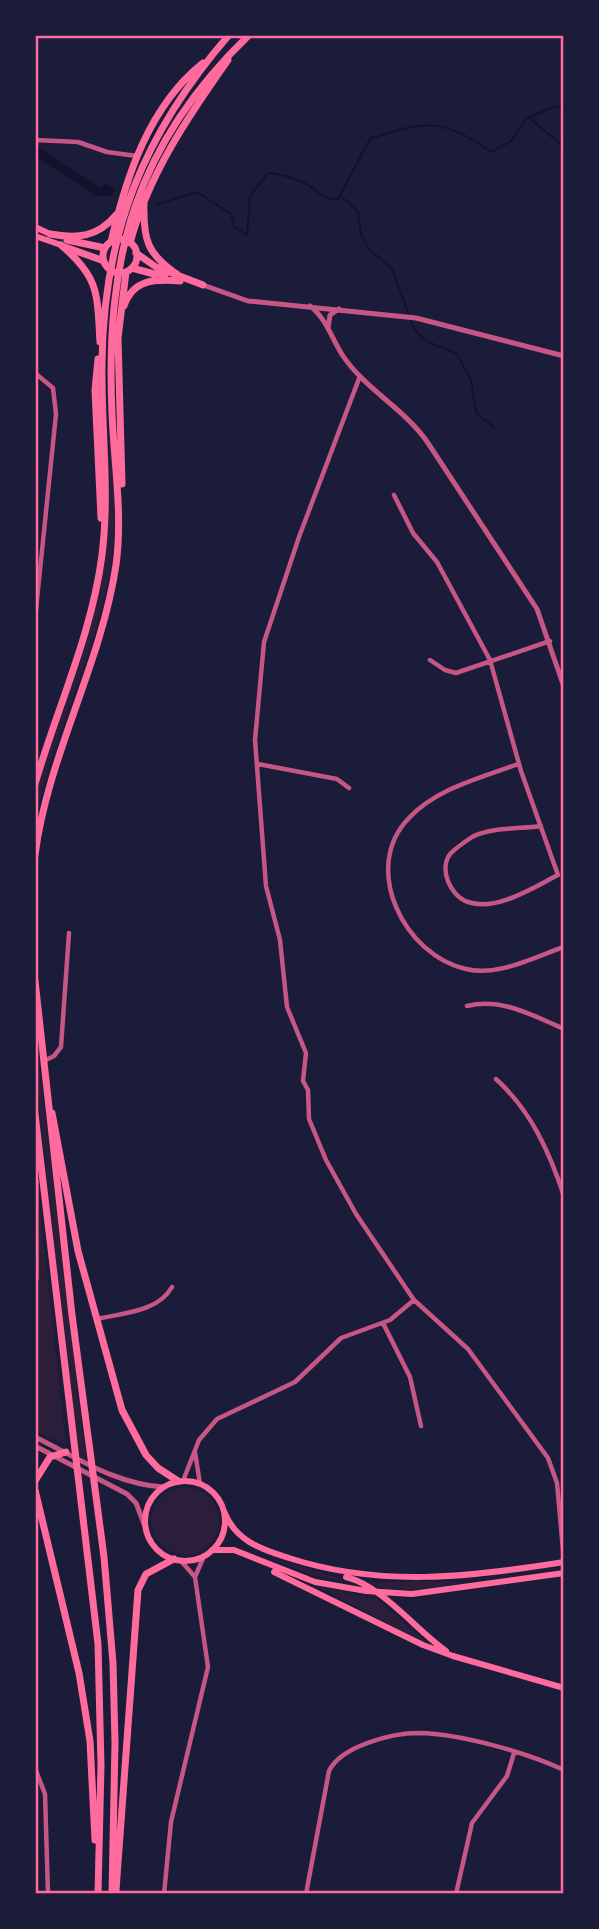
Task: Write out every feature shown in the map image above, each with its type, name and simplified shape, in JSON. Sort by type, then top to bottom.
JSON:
[{"type":"highway","points":[[35,784],[84,636],[101,562],[106,506],[104,341],[105,264],[108,245],[138,156],[172,92],[209,58],[229,35]]},
{"type":"highway","points":[[159,141],[211,72],[249,35]]},
{"type":"highway","points":[[130,243],[145,195],[186,119],[238,46]]},
{"type":"highway","points":[[104,341],[110,278],[123,215],[134,182],[209,58]]},
{"type":"highway","points":[[145,195],[144,230],[148,246],[155,258],[179,278]]},
{"type":"highway","points":[[50,234],[75,237],[91,234],[104,228],[118,212]]},
{"type":"highway","points":[[50,234],[87,246],[108,245],[122,240],[130,243],[136,253],[156,267],[179,278]]},
{"type":"highway","points":[[61,245],[84,267],[96,286],[118,489],[116,565]]},
{"type":"highway","points":[[61,245],[105,264],[118,273],[129,270],[204,285]]},
{"type":"highway","points":[[35,855],[46,796],[100,630],[116,565],[121,523],[123,453],[119,320],[129,270],[136,253]]},
{"type":"highway","points":[[119,320],[130,294],[140,284],[179,278]]},
{"type":"highway","points":[[35,981],[104,1557],[112,1650],[115,1743],[114,1894]]},
{"type":"highway","points":[[47,1093],[78,1251],[130,1428],[152,1462],[180,1481]]},
{"type":"highway","points":[[35,1114],[98,1644],[101,1765],[97,1894]]},
{"type":"highway","points":[[35,1181],[35,1279]]},
{"type":"highway","points":[[35,1480],[53,1455],[67,1452]]},
{"type":"highway","points":[[35,1490],[79,1673],[90,1741],[97,1882]]},
{"type":"highway","points":[[114,1894],[138,1590],[146,1574],[177,1560]]},
{"type":"main road","points":[[35,228],[50,234]]},
{"type":"main road","points":[[35,236],[61,245]]},
{"type":"main road","points":[[223,1511],[222,1535],[212,1550],[204,1556],[177,1560],[154,1545],[146,1529],[149,1506],[163,1488],[180,1481],[200,1484],[213,1493],[223,1511],[230,1526],[243,1538],[312,1568],[355,1579],[378,1591],[416,1629],[453,1656]]},
{"type":"main road","points":[[212,1550],[234,1550],[399,1634],[453,1656],[500,1672],[564,1688]]},
{"type":"main road","points":[[248,1557],[315,1582],[378,1591],[433,1592],[564,1573]]},
{"type":"main road","points":[[298,1561],[351,1574],[407,1579],[453,1577],[564,1561]]},
{"type":"street","points":[[35,140],[78,142],[107,152],[138,156]]},
{"type":"street","points":[[204,285],[248,301],[416,318],[564,356]]},
{"type":"street","points":[[310,306],[320,316],[360,376],[416,426],[531,599],[550,640],[564,687]]},
{"type":"street","points":[[329,331],[330,314],[341,309]]},
{"type":"street","points":[[35,373],[52,388],[56,414],[35,619]]},
{"type":"street","points":[[360,376],[299,537],[264,642],[255,740],[266,886],[280,940],[287,1007],[306,1054],[303,1081],[308,1090],[307,1113],[311,1128],[356,1214],[414,1300],[468,1349],[548,1458],[557,1483],[564,1561]]},
{"type":"street","points":[[394,495],[413,533],[437,562],[490,660],[519,764],[561,875],[521,895],[495,902],[468,902],[451,890],[445,869],[449,855],[474,836],[541,826]]},
{"type":"street","points":[[430,660],[445,670],[456,673],[550,640]]},
{"type":"street","points":[[258,764],[337,779],[349,788]]},
{"type":"street","points":[[519,764],[445,791],[424,804],[407,819],[395,838],[389,854],[389,874],[404,924],[426,951],[443,961],[479,971],[499,969],[564,947]]},
{"type":"street","points":[[43,1061],[54,1056],[61,1047],[69,933]]},
{"type":"street","points":[[467,1006],[487,1003],[520,1009],[564,1029]]},
{"type":"street","points":[[496,1079],[532,1119],[544,1142],[564,1196]]},
{"type":"street","points":[[96,1319],[156,1305],[166,1298],[172,1287]]},
{"type":"street","points":[[180,1481],[202,1435],[217,1419],[295,1382],[341,1338],[383,1323],[398,1315],[414,1300]]},
{"type":"street","points":[[383,1323],[410,1377],[421,1426]]},
{"type":"street","points":[[35,1437],[118,1479],[139,1486],[163,1488]]},
{"type":"street","points":[[35,1446],[114,1488],[135,1503],[146,1529]]},
{"type":"street","points":[[195,1451],[200,1484]]},
{"type":"street","points":[[164,1894],[171,1822],[208,1667],[195,1577],[204,1556]]},
{"type":"street","points":[[177,1560],[195,1577]]},
{"type":"street","points":[[306,1894],[329,1771],[340,1755],[360,1746],[419,1733],[514,1753],[564,1770]]},
{"type":"street","points":[[456,1894],[472,1823],[507,1776],[514,1753]]},
{"type":"street","points":[[35,1768],[45,1794],[48,1894]]},
{"type":"shaded area","points":[[35,145],[101,188],[105,184],[115,188],[112,196],[97,196],[35,156]]},
{"type":"shaded area","points":[[108,439],[112,447],[115,514],[107,585],[99,619],[53,754],[35,823],[36,802],[45,761],[81,660],[102,578],[110,496]]},
{"type":"shaded area","points":[[35,1028],[86,1460],[79,1457],[35,1074]]},
{"type":"shaded area","points":[[39,1198],[66,1445],[35,1431]]},
{"type":"shaded area","points":[[192,1487],[213,1502],[219,1514],[217,1534],[209,1545],[192,1555],[178,1555],[161,1545],[153,1534],[151,1514],[161,1497],[172,1489]]},
{"type":"shaded area","points":[[263,1555],[356,1583],[313,1575]]},
{"type":"shaded area","points":[[457,1581],[455,1584],[410,1589],[385,1588],[368,1582]]},
{"type":"shaded area","points":[[316,1586],[377,1599],[426,1641],[424,1642]]},
{"type":"waterway","points":[[529,117],[554,107],[564,107]]},
{"type":"waterway","points":[[155,205],[193,193],[200,194],[231,214],[234,227],[247,235],[250,196],[268,173],[298,180],[325,197],[338,199],[370,139],[405,128],[446,128],[491,152],[511,141],[528,117],[564,147]]},
{"type":"waterway","points":[[342,197],[358,212],[361,234],[368,248],[392,269],[409,315]]},
{"type":"waterway","points":[[411,320],[423,339],[457,354],[471,380],[476,413],[494,427]]}]
